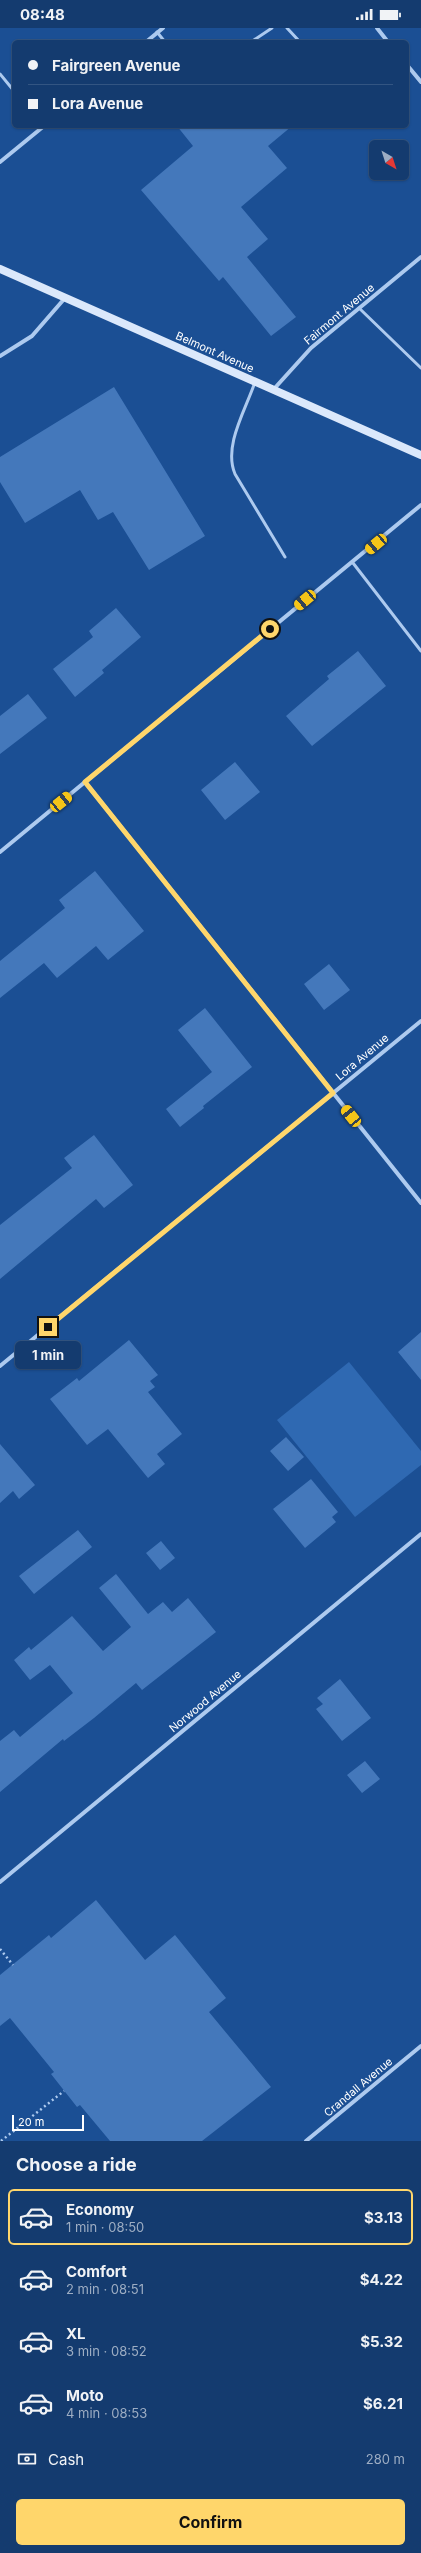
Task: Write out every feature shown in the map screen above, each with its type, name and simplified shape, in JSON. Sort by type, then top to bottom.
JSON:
[{"type":"main road","name":"Belmont Avenue","points":[[0,269],[421,455]]},
{"type":"street","points":[[148,40],[163,28]]},
{"type":"street","points":[[376,28],[386,40]]},
{"type":"street","points":[[409,67],[421,82]]},
{"type":"street","points":[[0,162],[41,128]]},
{"type":"street","name":"Fairmont Avenue","points":[[273,390],[311,348],[421,257]]},
{"type":"street","points":[[0,356],[32,336],[65,298]]},
{"type":"street","points":[[0,852],[353,563],[421,505]]},
{"type":"street","points":[[85,782],[421,1203]]},
{"type":"street","name":"Lora Avenue","points":[[0,1366],[421,1021]]},
{"type":"street","name":"Norwood Avenue","points":[[0,1882],[421,1534]]},
{"type":"street","name":"Crandall Avenue","points":[[306,2141],[421,2046]]},
{"type":"lane","points":[[254,40],[272,28]]},
{"type":"lane","points":[[287,28],[298,40]]},
{"type":"lane","points":[[157,32],[163,40]]},
{"type":"lane","points":[[0,74],[12,89]]},
{"type":"lane","points":[[359,308],[421,368]]},
{"type":"lane","points":[[256,382],[232,447],[231,463],[235,474],[285,557]]},
{"type":"lane","points":[[353,563],[421,651]]},
{"type":"path","points":[[0,1949],[13,1965]]},
{"type":"path","points":[[1,2141],[64,2091]]},
{"type":"shaded area","points":[[349,1362],[421,1451],[421,1465],[355,1517],[277,1420]]},
{"type":"building","points":[[179,128],[290,128],[268,146],[287,168],[241,207],[268,239],[247,257],[296,317],[271,336],[223,277],[219,281],[141,190],[193,146]]},
{"type":"building","points":[[114,387],[205,536],[149,570],[113,512],[98,520],[80,490],[25,523],[0,482],[0,457]]},
{"type":"building","points":[[116,608],[141,637],[102,670],[104,673],[75,697],[53,669],[93,637],[89,631]]},
{"type":"building","points":[[358,651],[386,686],[312,746],[286,716],[329,679],[327,676]]},
{"type":"building","points":[[28,694],[47,718],[0,754],[0,716]]},
{"type":"building","points":[[235,762],[260,792],[225,820],[201,790]]},
{"type":"building","points":[[95,871],[144,931],[108,960],[96,946],[57,978],[44,963],[0,998],[0,961],[65,908],[59,900]]},
{"type":"building","points":[[329,964],[350,990],[324,1010],[304,984]]},
{"type":"building","points":[[205,1008],[252,1067],[203,1106],[204,1108],[180,1127],[166,1109],[212,1072],[178,1030]]},
{"type":"building","points":[[94,1135],[133,1185],[104,1208],[96,1199],[0,1279],[0,1225],[72,1168],[64,1158]]},
{"type":"building","points":[[421,1332],[421,1380],[398,1352]]},
{"type":"building","points":[[129,1340],[158,1375],[150,1381],[155,1387],[148,1392],[182,1434],[157,1454],[165,1464],[148,1478],[108,1429],[87,1445],[50,1399],[77,1378],[79,1381]]},
{"type":"building","points":[[286,1437],[304,1457],[288,1471],[270,1451]]},
{"type":"building","points":[[0,1444],[35,1485],[19,1499],[13,1491],[0,1503]]},
{"type":"building","points":[[311,1479],[338,1512],[332,1517],[336,1522],[305,1548],[273,1509]]},
{"type":"building","points":[[78,1530],[92,1547],[34,1594],[19,1576]]},
{"type":"building","points":[[161,1541],[175,1558],[160,1570],[146,1553]]},
{"type":"building","points":[[116,1574],[148,1614],[163,1602],[172,1612],[188,1598],[216,1632],[142,1690],[136,1683],[64,1741],[63,1739],[0,1792],[0,1741],[14,1730],[20,1737],[73,1693],[50,1665],[30,1680],[14,1660],[29,1647],[31,1650],[72,1616],[103,1651],[131,1627],[99,1588]]},
{"type":"building","points":[[340,1679],[371,1718],[342,1741],[316,1709],[323,1704],[317,1698]]},
{"type":"building","points":[[365,1761],[380,1779],[362,1793],[347,1775]]},
{"type":"building","points":[[96,1900],[145,1960],[175,1935],[226,1998],[209,2012],[271,2087],[202,2141],[110,2141],[80,2105],[77,2107],[51,2074],[54,2072],[10,2018],[0,2026],[0,1975],[49,1935],[51,1938]]},
{"type":"route","points":[[48,1327],[333,1093],[85,782],[270,629]]}]
